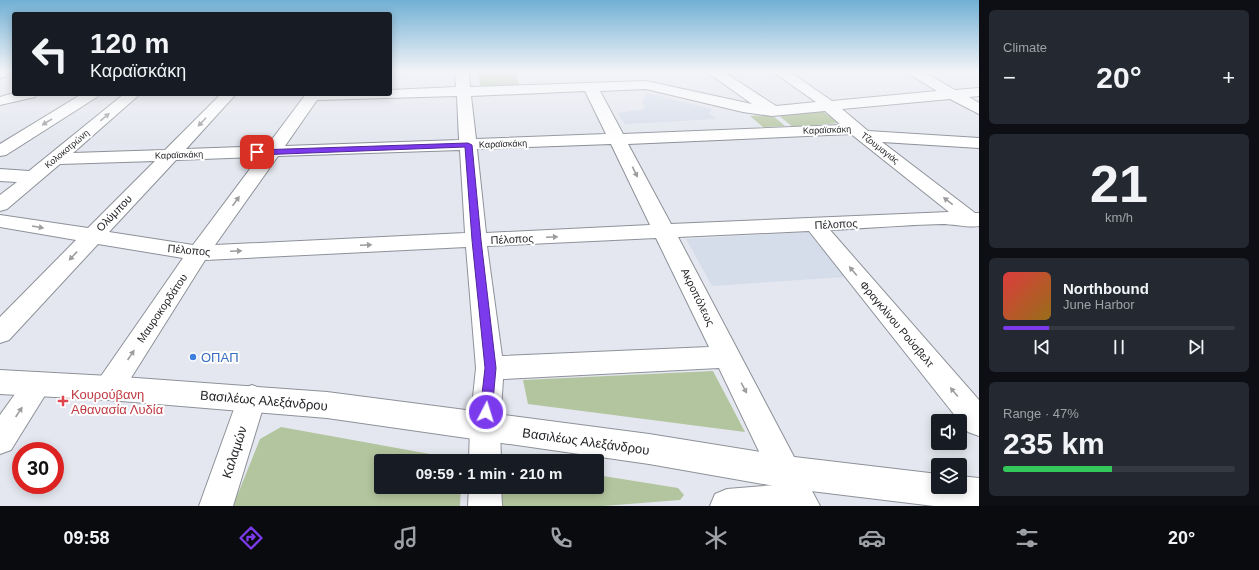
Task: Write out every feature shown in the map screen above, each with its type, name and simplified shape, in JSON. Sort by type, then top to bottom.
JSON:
[{"type":"street","points":[[0,101],[21,96]]},
{"type":"street","points":[[0,151],[89,96]]},
{"type":"street","name":"Κολοκοτρώνη","points":[[0,205],[131,96]]},
{"type":"street","name":"Ολύμπου","points":[[0,333],[227,96]]},
{"type":"street","name":"Μαυροκορδάτου","points":[[109,388],[198,253],[313,96]]},
{"type":"street","points":[[463,96],[476,240],[490,368],[485,426],[485,454]]},
{"type":"street","name":"Ακροπόλεως","points":[[596,96],[796,493]]},
{"type":"street","points":[[693,96],[743,107],[772,111],[946,96]]},
{"type":"street","points":[[749,96],[772,111]]},
{"type":"street","name":"Τζουμαγιάς","points":[[814,96],[829,106],[860,133],[976,221]]},
{"type":"street","points":[[954,96],[979,110]]},
{"type":"street","name":"Καραϊσκάκη","points":[[55,159],[619,139],[860,133],[979,143]]},
{"type":"street","points":[[0,175],[34,177]]},
{"type":"street","name":"Πέλοπος","points":[[0,221],[198,253],[942,218],[976,221]]},
{"type":"street","name":"Φραγκλίνου Ρούσβελτ","points":[[815,225],[979,422]]},
{"type":"street","points":[[490,368],[727,357]]},
{"type":"street","name":"Βασιλέως Αλεξάνδρου","points":[[0,382],[252,398],[327,405],[485,426],[649,450],[796,493]]},
{"type":"street","points":[[0,440],[38,384]]},
{"type":"street","name":"Καλαμών","points":[[216,506],[252,398]]},
{"type":"street","name":"Βασιλέως Αλεξάνδρου","points":[[727,506],[796,493],[979,495]]},
{"type":"street","points":[[485,494],[485,506]]},
{"type":"shaded area","points":[[646,96],[658,96],[712,109],[709,113],[716,119],[625,124],[618,113],[645,109],[642,102]]},
{"type":"shaded area","points":[[808,232],[845,277],[712,286],[686,239]]},
{"type":"green space","points":[[822,111],[839,123],[793,127],[778,115]]},
{"type":"green space","points":[[772,115],[785,126],[763,127],[750,116]]},
{"type":"green space","points":[[713,371],[745,432],[528,404],[523,380]]},
{"type":"green space","points":[[281,427],[430,454],[374,454],[374,494],[461,494],[460,506],[233,506],[260,439]]},
{"type":"green space","points":[[604,476],[678,488],[684,495],[680,500],[603,506],[501,506],[500,494],[604,494]]},
{"type":"place","name":"ΟΠΑΠ","points":[[193,357]]},
{"type":"place","name":"Κουρούβανη Αθανασία Λυδία","points":[[63,401]]},
{"type":"route","points":[[257,152],[468,145],[476,240],[490,368],[486,412]]}]
